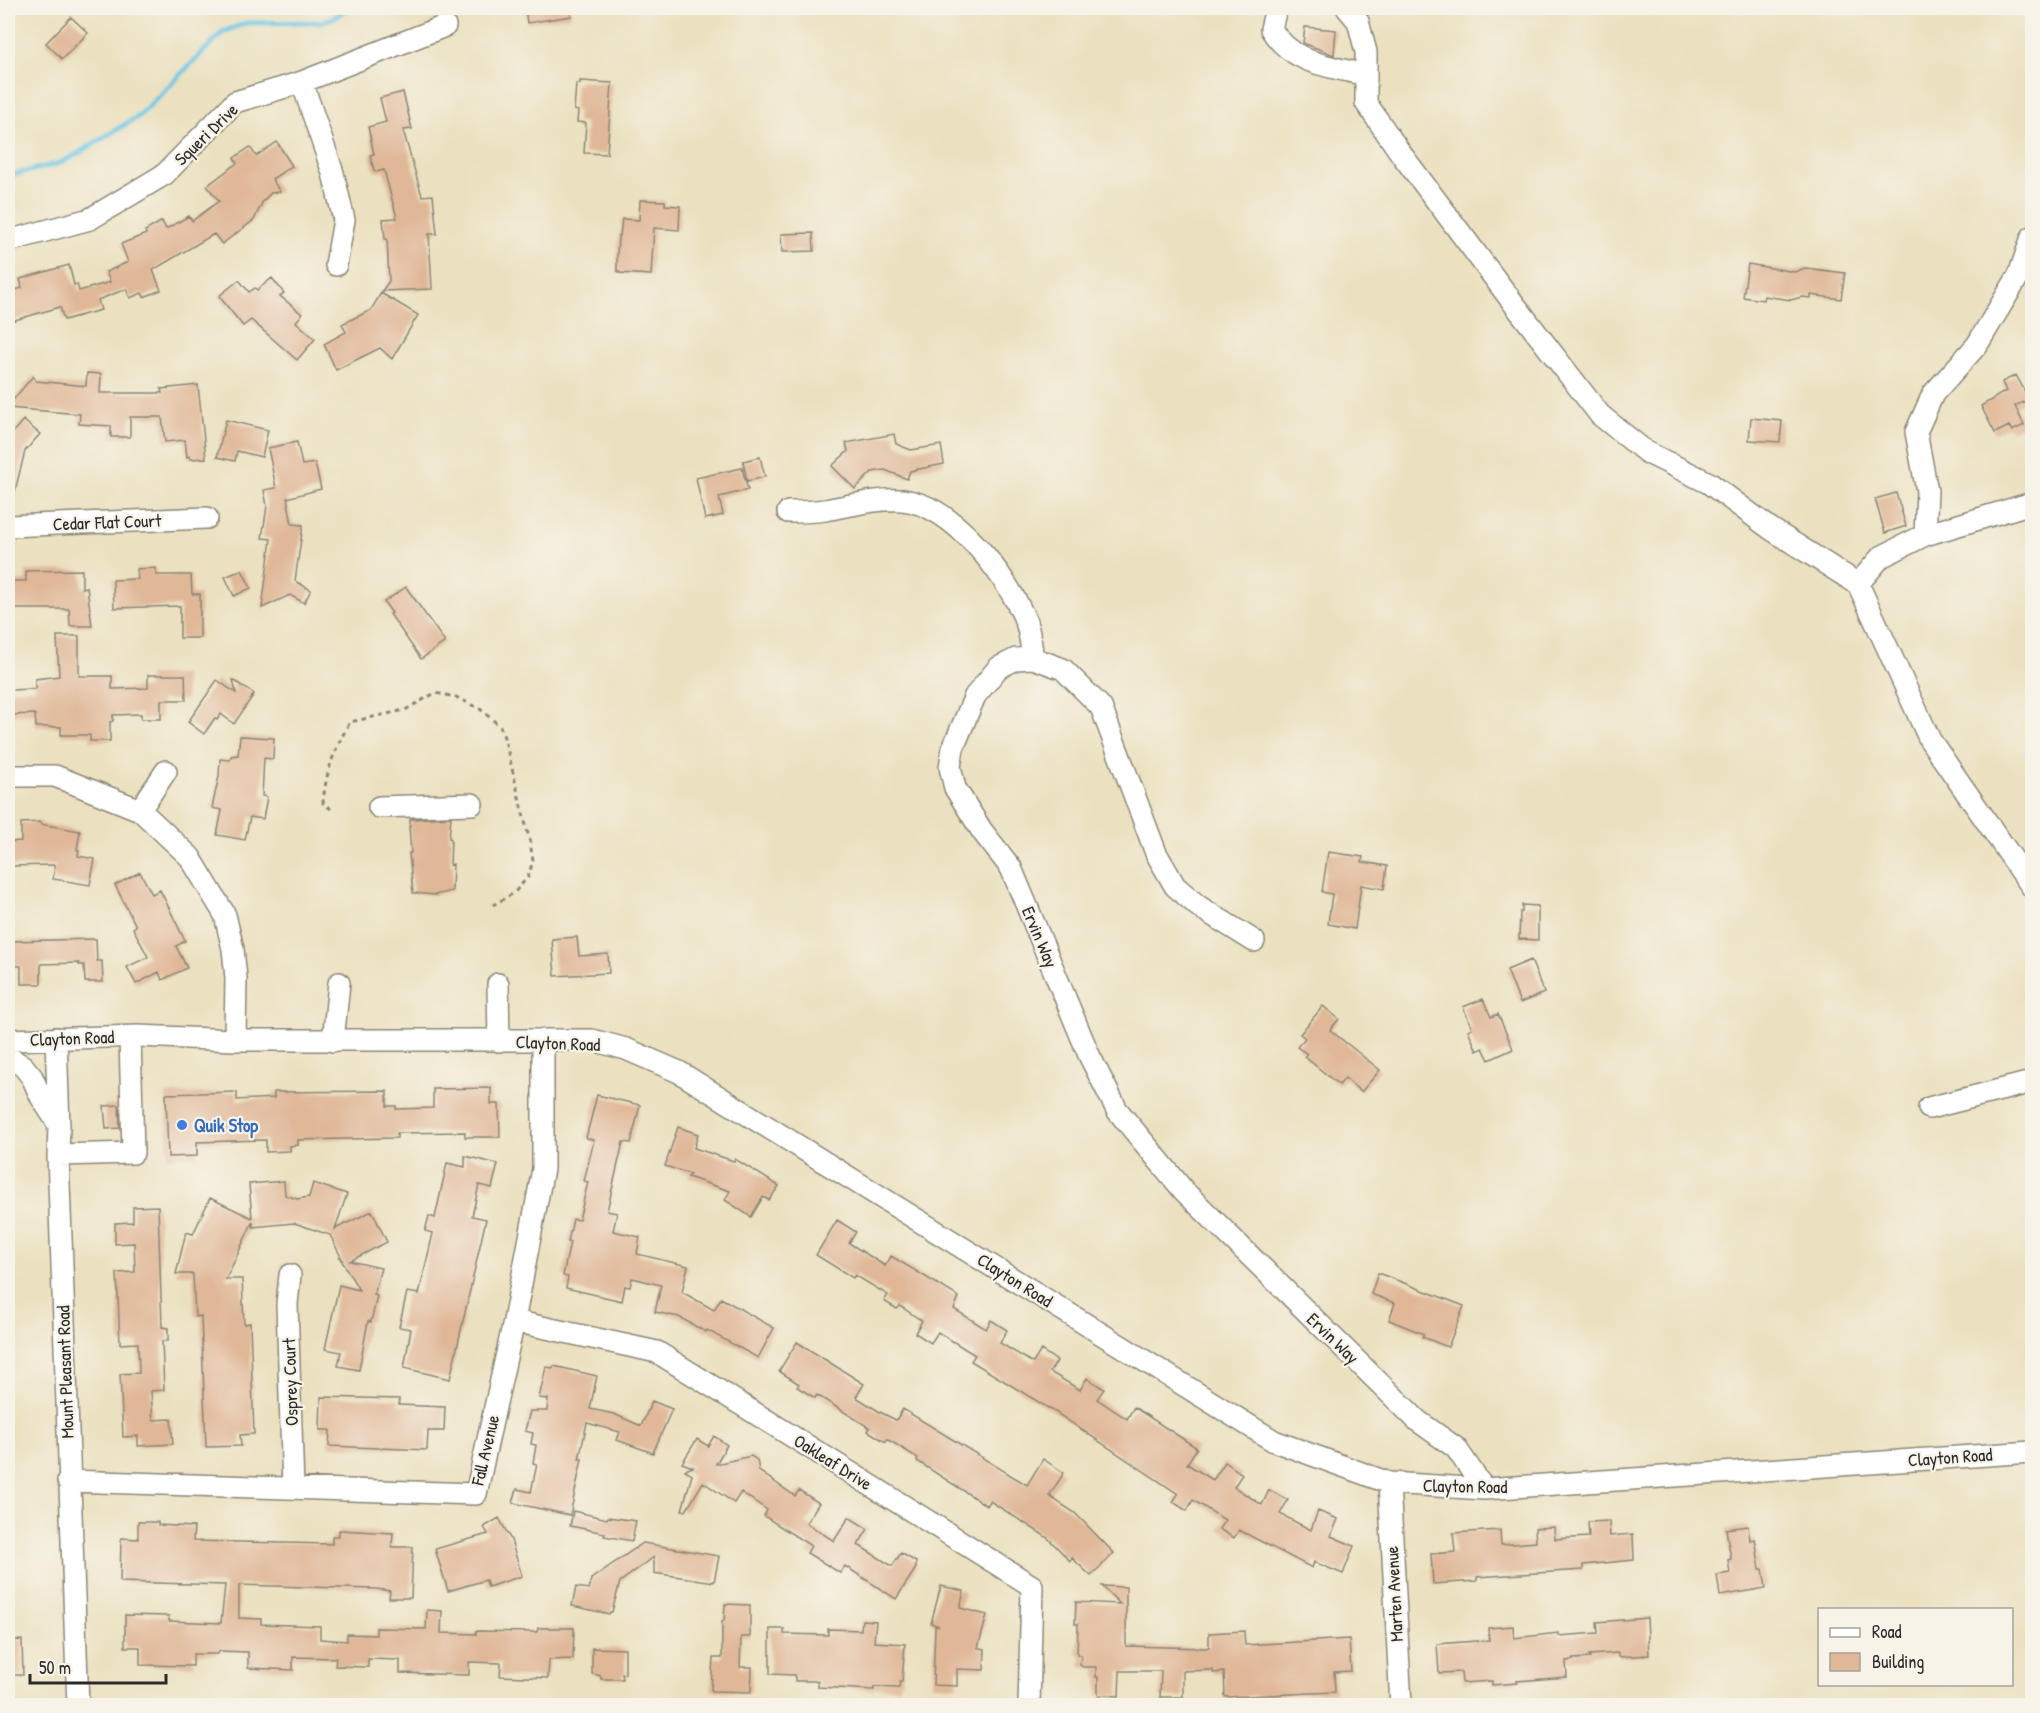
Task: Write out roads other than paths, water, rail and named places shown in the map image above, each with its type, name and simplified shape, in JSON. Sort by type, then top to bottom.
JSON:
[{"type":"street","points":[[1276,8],[1271,29],[1279,44],[1303,60],[1366,75]]},
{"type":"street","points":[[1347,8],[1358,21],[1366,52],[1366,103],[1402,155],[1600,415],[1646,452],[1709,483],[1771,529],[1858,584],[1930,740],[2032,887]]},
{"type":"street","name":"Squeri Drive","points":[[8,241],[90,219],[165,174],[235,102],[302,82],[445,26]]},
{"type":"street","points":[[302,82],[333,173],[344,220],[336,265]]},
{"type":"street","points":[[1925,535],[1927,490],[1916,432],[1933,394],[1977,345],[2019,275],[2032,237]]},
{"type":"street","points":[[788,512],[822,510],[877,500],[904,500],[930,510],[965,533],[1011,590],[1026,624],[1033,658],[1063,669],[1101,706],[1156,853],[1175,886],[1198,906],[1254,940]]},
{"type":"street","points":[[1858,584],[1881,557],[1925,535],[2032,503]]},
{"type":"street","name":"Cedar Flat Court","points":[[8,526],[207,518]]},
{"type":"street","name":"Ervin Way","points":[[1033,658],[1016,659],[998,668],[975,696],[953,748],[950,767],[955,788],[982,831],[1011,868],[1089,1055],[1117,1110],[1184,1191],[1418,1421],[1456,1448],[1484,1489]]},
{"type":"street","points":[[140,810],[166,771]]},
{"type":"street","points":[[8,776],[55,776],[140,810],[190,857],[225,915],[233,949],[236,978],[235,1041]]},
{"type":"street","points":[[379,807],[472,804]]},
{"type":"street","points":[[333,1041],[339,983]]},
{"type":"street","points":[[498,984],[499,1041]]},
{"type":"street","points":[[58,1155],[133,1153],[130,1036]]},
{"type":"street","name":"Clayton Road","points":[[8,1040],[130,1036],[235,1041],[592,1040],[626,1049],[680,1072],[1274,1441],[1389,1483],[1484,1489],[2032,1452]]},
{"type":"street","name":"Mount Pleasant Road","points":[[56,1038],[68,1481],[78,1706]]},
{"type":"street","name":"Fall Avenue","points":[[68,1481],[476,1494],[514,1321],[543,1169],[543,1041]]},
{"type":"street","points":[[8,1057],[23,1066],[32,1077],[59,1126]]},
{"type":"street","points":[[1929,1108],[2032,1082]]},
{"type":"street","name":"Osprey Court","points":[[290,1275],[287,1304],[293,1488]]},
{"type":"street","name":"Oakleaf Drive","points":[[514,1321],[657,1352],[1032,1586],[1029,1706]]},
{"type":"street","name":"Marten Avenue","points":[[1389,1483],[1401,1706]]},
{"type":"waterway","points":[[8,176],[57,164],[139,116],[223,32],[246,23],[321,22],[335,17],[348,8]]},
{"type":"place","name":"Quik Stop","points":[[182,1125]]}]
